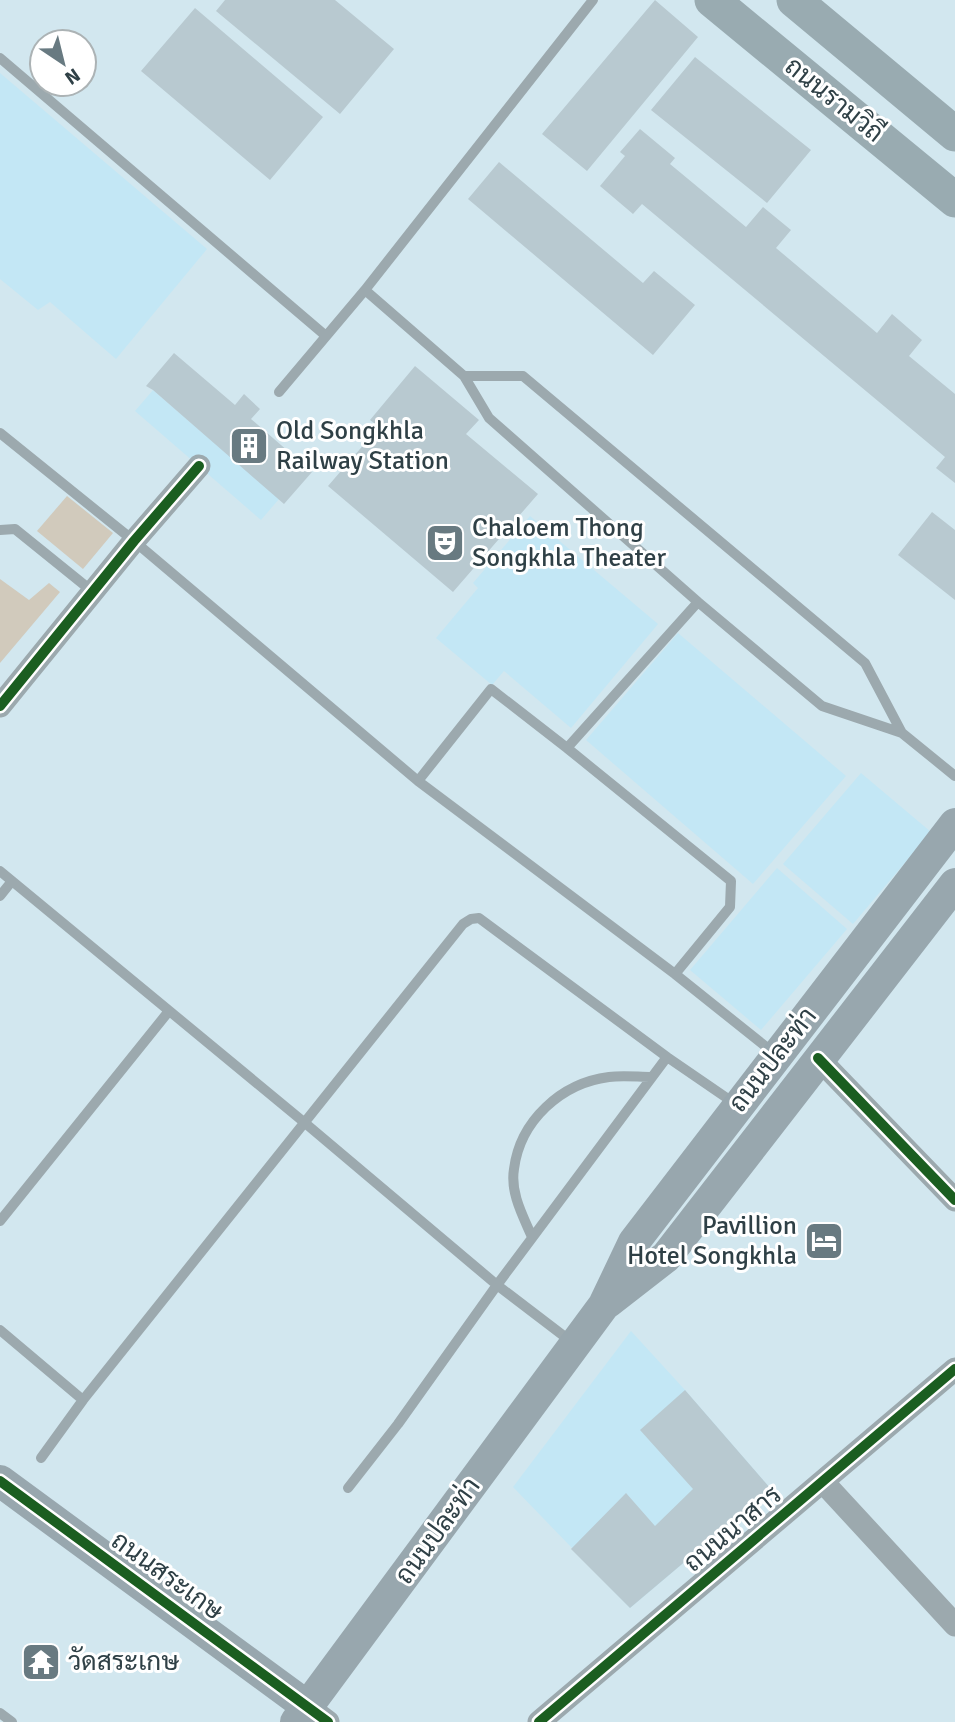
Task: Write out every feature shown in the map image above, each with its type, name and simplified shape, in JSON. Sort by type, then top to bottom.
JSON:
[{"type":"main road","name":"ถนนรามวิถี","points":[[712,0],[955,200]]},
{"type":"main road","name":"ถนนรามวิถี","points":[[794,0],[955,134]]},
{"type":"main road","name":"ถนนปละท่า","points":[[311,1717],[604,1305],[634,1242],[955,824]]},
{"type":"main road","name":"ถนนปละท่า","points":[[604,1305],[666,1257],[955,884]]},
{"type":"main road","name":"ถนนสระเกษ","points":[[0,1481],[311,1717]]},
{"type":"street","points":[[0,706],[134,541],[199,466]]},
{"type":"street","points":[[818,1058],[955,1200]]},
{"type":"street","name":"ถนนนาสาร","points":[[539,1722],[955,1369]]},
{"type":"street","points":[[823,1482],[955,1625]]},
{"type":"lane","points":[[279,392],[365,290],[593,0]]},
{"type":"lane","points":[[0,58],[326,337]]},
{"type":"lane","points":[[365,290],[464,376],[489,418],[698,602],[822,706],[902,733],[955,776]]},
{"type":"lane","points":[[464,376],[523,376],[865,663],[902,733]]},
{"type":"lane","points":[[0,433],[134,541],[418,781],[675,974],[777,1056]]},
{"type":"lane","points":[[0,530],[15,529],[93,592]]},
{"type":"lane","points":[[567,748],[698,602]]},
{"type":"lane","points":[[418,781],[491,689],[731,881],[730,907],[675,974]]},
{"type":"lane","points":[[0,871],[497,1284],[575,1345]]},
{"type":"lane","points":[[0,895],[12,881]]},
{"type":"lane","points":[[41,1458],[83,1400],[463,924],[471,919],[479,918],[667,1057],[738,1105]]},
{"type":"lane","points":[[0,1221],[169,1011]]},
{"type":"lane","points":[[348,1488],[667,1057]]},
{"type":"lane","points":[[532,1237],[516,1201],[513,1170],[521,1144],[538,1114],[560,1094],[580,1084],[609,1076],[652,1077]]},
{"type":"lane","points":[[0,1330],[83,1400]]},
{"type":"lane","points":[[0,1713],[12,1722]]},
{"type":"shaded area","points":[[0,73],[207,249],[116,359],[50,302],[38,310],[0,279]]},
{"type":"shaded area","points":[[153,390],[279,499],[261,520],[135,411]]},
{"type":"shaded area","points":[[67,496],[113,533],[83,569],[37,531]]},
{"type":"shaded area","points":[[530,516],[658,624],[571,728],[504,671],[492,685],[436,638],[478,588],[473,583]]},
{"type":"shaded area","points":[[0,579],[29,600],[49,583],[60,592],[0,663]]},
{"type":"shaded area","points":[[678,633],[846,776],[753,884],[586,740]]},
{"type":"shaded area","points":[[861,773],[931,832],[853,924],[783,864]]},
{"type":"shaded area","points":[[777,868],[847,929],[761,1030],[690,970]]},
{"type":"shaded area","points":[[631,1331],[771,1489],[630,1608],[513,1487]]},
{"type":"building","points":[[225,0],[335,0],[394,49],[340,114],[216,11]]},
{"type":"building","points":[[655,0],[698,37],[587,171],[542,134]]},
{"type":"building","points":[[195,8],[323,117],[270,180],[141,71]]},
{"type":"building","points":[[695,57],[811,150],[767,203],[651,110]]},
{"type":"building","points":[[640,129],[675,158],[670,164],[746,227],[763,207],[791,230],[776,248],[877,333],[892,314],[922,340],[909,356],[955,394],[955,483],[936,468],[945,457],[642,204],[633,214],[600,186],[625,156],[620,152]]},
{"type":"building","points":[[499,162],[643,283],[654,271],[695,305],[653,355],[468,199]]},
{"type":"building","name":"Old Songkhla Railway Station","points":[[174,353],[235,405],[244,394],[260,409],[251,419],[312,472],[284,504],[146,386]]},
{"type":"building","name":"Chaloem Thong Songkhla Theater","points":[[415,366],[479,420],[466,434],[538,494],[453,592],[328,486],[379,427],[370,420]]},
{"type":"building","points":[[932,512],[955,530],[955,600],[898,555]]},
{"type":"building","points":[[685,1390],[771,1489],[630,1608],[571,1549],[626,1493],[655,1526],[693,1489],[640,1430]]},
{"type":"cycle path","points":[[0,706],[134,541],[199,466]]},
{"type":"cycle path","points":[[818,1058],[955,1200]]},
{"type":"cycle path","points":[[539,1722],[955,1369]]},
{"type":"cycle path","points":[[0,1481],[328,1722]]},
{"type":"place","name":"Old Songkhla Railway Station","points":[[249,446]]},
{"type":"place","name":"Chaloem Thong Songkhla Theater","points":[[445,543]]},
{"type":"place","name":"Pavillion Hotel Songkhla","points":[[824,1241]]},
{"type":"place","name":"วัดสระเกษ","points":[[41,1662]]}]
